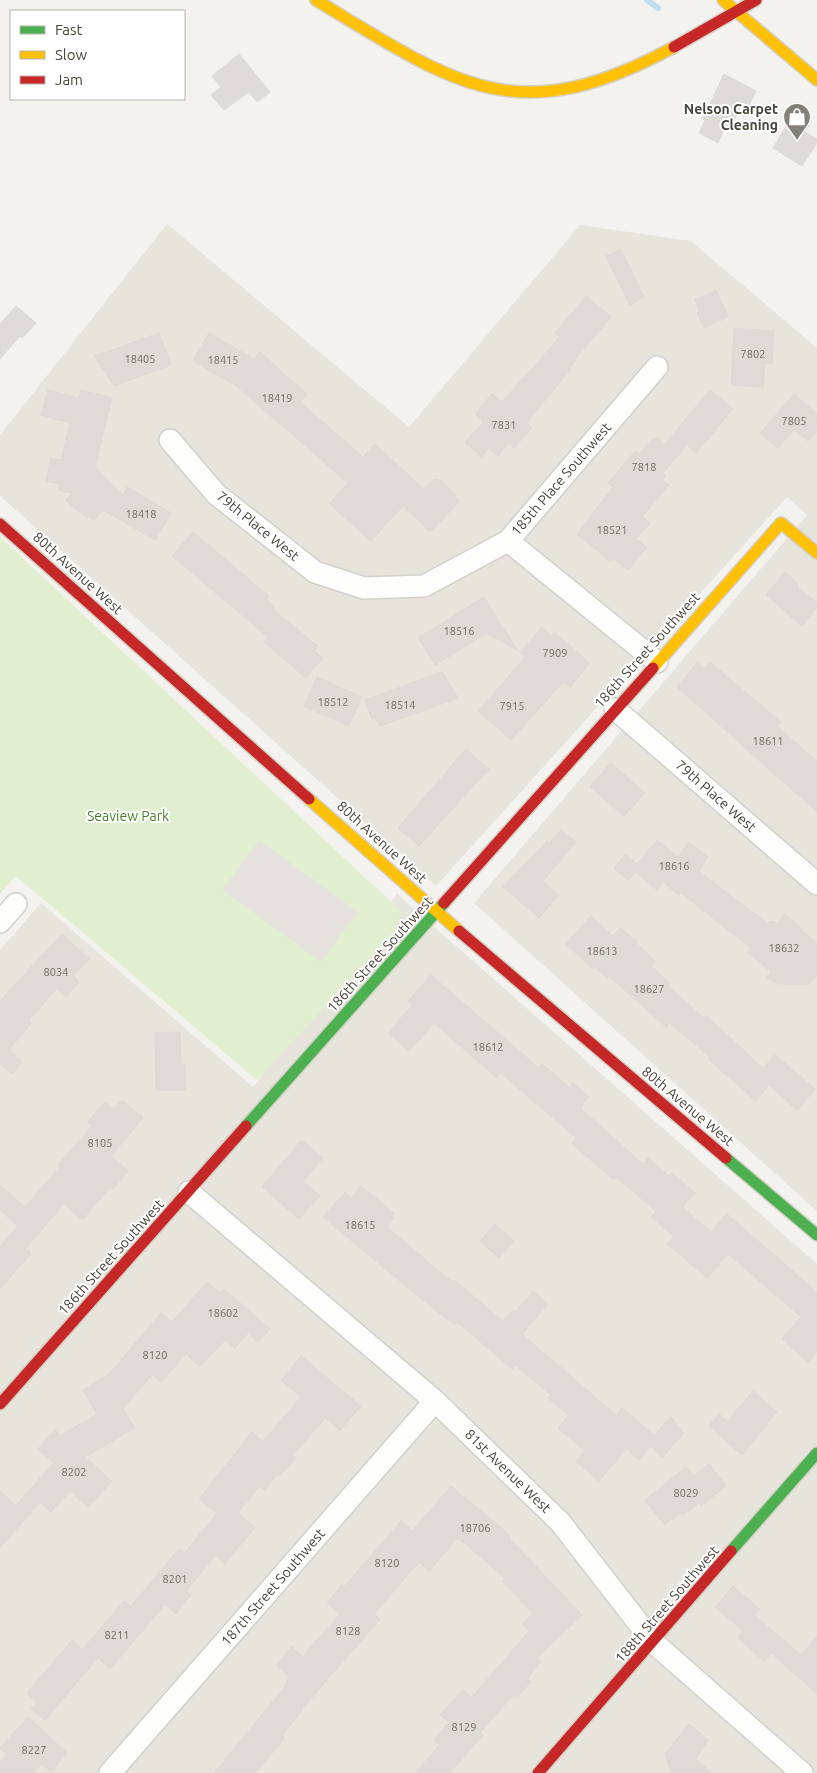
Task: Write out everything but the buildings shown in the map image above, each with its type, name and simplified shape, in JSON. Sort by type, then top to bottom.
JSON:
[{"type":"street","points":[[316,0],[405,52],[450,75],[489,89],[526,94],[570,90],[614,76],[660,54],[756,0]]},
{"type":"street","points":[[722,0],[817,80]]},
{"type":"street","name":"185th Place Southwest","points":[[364,588],[424,586],[508,541],[656,367]]},
{"type":"street","name":"79th Place West","points":[[170,440],[216,494],[316,572],[364,588]]},
{"type":"street","name":"186th Street Southwest","points":[[3,1394],[189,1192],[780,523],[817,553]]},
{"type":"street","name":"80th Avenue West","points":[[0,524],[438,912],[817,1235]]},
{"type":"street","points":[[508,541],[657,662]]},
{"type":"street","name":"79th Place West","points":[[615,709],[817,884]]},
{"type":"street","points":[[0,922],[16,904]]},
{"type":"street","name":"81st Avenue West","points":[[189,1192],[436,1401],[560,1522],[654,1642],[802,1773]]},
{"type":"street","name":"187th Street Southwest","points":[[110,1773],[436,1401]]},
{"type":"street","name":"188th Street Southwest","points":[[538,1773],[817,1454]]},
{"type":"shaded area","points":[[167,224],[409,427],[580,225],[691,241],[817,348],[817,1211],[474,903],[807,515],[787,497],[436,886],[0,496],[0,435]]},
{"type":"shaded area","points":[[259,840],[358,912],[321,962],[222,890]]},
{"type":"shaded area","points":[[397,894],[817,1264],[817,1773],[0,1773],[0,950],[41,903],[253,1087]]},
{"type":"green space","name":"Seaview Park","points":[[0,537],[402,912],[395,931],[257,1080],[16,876],[0,894]]},
{"type":"waterway","points":[[647,0],[658,8]]},
{"type":"traffic: fast","points":[[246,1126],[444,903]]},
{"type":"traffic: fast","points":[[726,1158],[817,1235]]},
{"type":"traffic: fast","points":[[731,1551],[817,1453]]},
{"type":"traffic: slow","points":[[316,0],[408,55],[449,74],[488,87],[528,92],[571,88],[619,73],[674,47]]},
{"type":"traffic: slow","points":[[723,0],[817,80]]},
{"type":"traffic: slow","points":[[653,668],[781,523],[817,553]]},
{"type":"traffic: slow","points":[[309,799],[459,931]]},
{"type":"traffic: jam","points":[[674,47],[756,0]]},
{"type":"traffic: jam","points":[[0,524],[309,799]]},
{"type":"traffic: jam","points":[[444,903],[653,668]]},
{"type":"traffic: jam","points":[[459,931],[726,1158]]},
{"type":"traffic: jam","points":[[0,1404],[246,1126]]},
{"type":"traffic: jam","points":[[538,1773],[731,1551]]},
{"type":"place","name":"Nelson Carpet Cleaning","points":[[797,141]]}]
